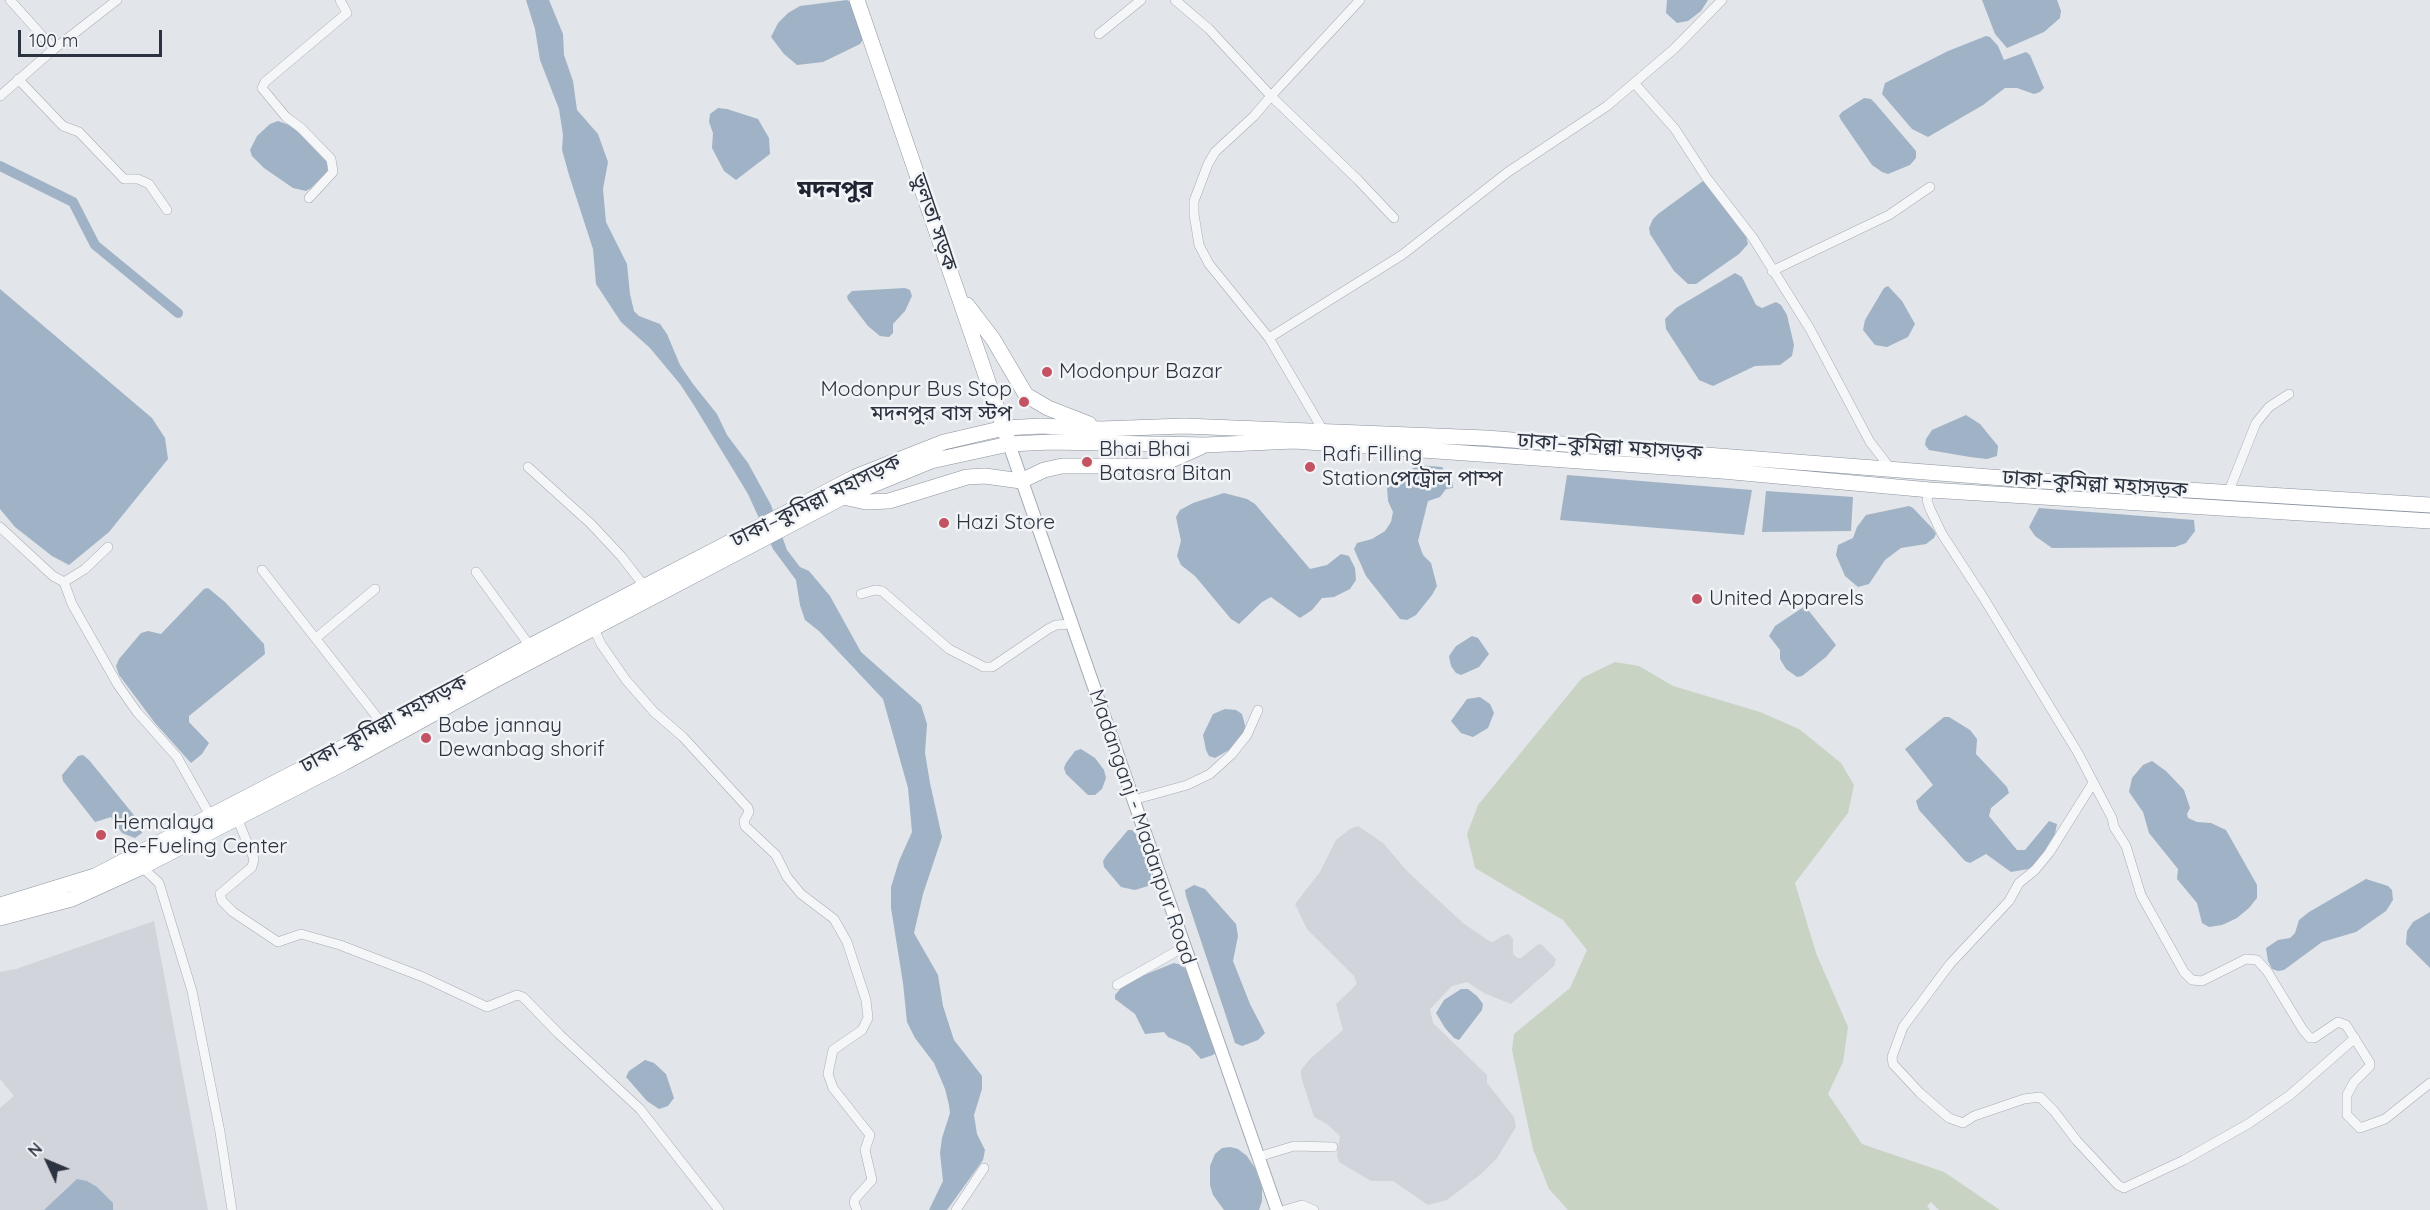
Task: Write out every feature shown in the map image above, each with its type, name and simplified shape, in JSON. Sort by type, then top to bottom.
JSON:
[{"type":"highway","name":"ভুলতা সড়ক","points":[[857,0],[1009,444]]},
{"type":"highway","points":[[959,296],[993,339],[1026,395],[1048,408],[1101,429]]},
{"type":"highway","name":"ঢাকা–কুমিল্লা মহাসড়ক","points":[[0,918],[72,899],[142,867],[344,764],[594,629],[787,520],[855,477],[944,442],[1004,428],[1101,429],[1184,426],[1486,438],[2228,493],[2430,505]]},
{"type":"highway","name":"ঢাকা–কুমিল্লা মহাসড়ক","points":[[787,520],[931,461],[1009,444],[1051,442],[1205,445],[1293,441],[1420,453],[1722,471],[1930,490],[2430,521]]},
{"type":"highway","points":[[843,497],[866,502],[889,501],[967,477],[985,476],[1021,481],[1044,470],[1062,466],[1148,466],[1167,462],[1205,445]]},
{"type":"highway","name":"ঢাকা–কুমিল্লা মহাসড়ক","points":[[0,905],[95,876],[384,726],[530,646],[645,587],[742,544]]},
{"type":"main road","name":"Madanganj - Madanpur Road","points":[[1009,444],[1277,1210]]},
{"type":"street","points":[[10,0],[54,49]]},
{"type":"street","points":[[0,96],[54,49],[117,0]]},
{"type":"street","points":[[309,198],[333,172],[331,159],[286,117],[262,88],[265,82],[347,13],[340,0]]},
{"type":"street","points":[[1099,34],[1142,0]]},
{"type":"street","points":[[1175,0],[1209,29],[1271,96],[1394,218]]},
{"type":"street","points":[[1324,432],[1269,338],[1209,264],[1199,244],[1194,201],[1215,152],[1254,116],[1360,0]]},
{"type":"street","points":[[1269,338],[1402,255],[1508,172],[1568,133],[1635,84],[1674,49],[1722,0]]},
{"type":"street","points":[[18,79],[63,126],[79,132],[124,179],[138,179],[149,184],[167,210]]},
{"type":"street","points":[[1635,84],[1690,150],[1706,177],[1753,238],[1810,329],[1870,442],[1891,469]]},
{"type":"street","points":[[1772,271],[1889,215],[1930,187]]},
{"type":"street","points":[[2228,493],[2256,423],[2269,407],[2289,394]]},
{"type":"street","points":[[528,467],[596,530],[645,587]]},
{"type":"street","points":[[1930,490],[1927,500],[1942,534],[2049,703],[2093,783],[2112,818],[2114,827],[2126,846],[2141,895],[2178,965],[2192,980],[2202,981],[2246,959],[2257,960],[2267,971],[2308,1036],[2314,1038],[2338,1022],[2346,1025],[2370,1063],[2347,1095],[2347,1115],[2361,1128],[2385,1119],[2430,1083]]},
{"type":"street","points":[[0,527],[53,576],[64,582],[72,604],[122,692],[177,757],[211,817]]},
{"type":"street","points":[[64,582],[85,569],[108,547]]},
{"type":"street","points":[[262,570],[384,726]]},
{"type":"street","points":[[476,572],[530,646]]},
{"type":"street","points":[[316,638],[375,589]]},
{"type":"street","points":[[861,594],[875,590],[882,591],[949,649],[984,667],[992,667],[1056,625],[1072,624]]},
{"type":"street","points":[[594,629],[601,644],[626,680],[654,712],[683,737],[748,808],[749,812],[744,821],[745,826],[776,855],[787,877],[801,894],[834,919],[847,942],[866,999],[868,1018],[862,1030],[833,1050],[828,1074],[833,1088],[870,1135],[865,1150],[872,1180],[855,1199],[857,1210]]},
{"type":"street","points":[[1133,800],[1187,785],[1210,774],[1232,754],[1247,735],[1258,710]]},
{"type":"street","points":[[2093,783],[2049,853],[2035,870],[2019,883],[2009,901],[1950,964],[1903,1027],[1892,1058],[1893,1064],[1920,1093],[1949,1118],[1963,1123],[1974,1116],[2024,1099],[2040,1097],[2077,1141],[2118,1185],[2124,1188],[2184,1160],[2248,1124],[2290,1095],[2355,1038]]},
{"type":"street","points":[[237,818],[254,859],[252,867],[220,894],[222,901],[233,912],[278,942],[301,934],[340,945],[414,973],[487,1007],[517,995],[528,1000],[559,1034],[640,1109],[718,1210]]},
{"type":"street","points":[[142,867],[159,883],[192,991],[220,1132],[232,1210]]},
{"type":"street","points":[[1117,985],[1184,947]]},
{"type":"street","points":[[1258,1157],[1294,1146],[1333,1147]]},
{"type":"street","points":[[956,1210],[984,1167]]},
{"type":"street","points":[[1285,1210],[1302,1205],[1314,1210]]},
{"type":"shaded area","points":[[1358,826],[1383,843],[1408,872],[1463,923],[1489,941],[1493,942],[1509,934],[1513,939],[1513,954],[1517,958],[1521,958],[1541,944],[1556,959],[1554,966],[1511,1004],[1484,993],[1467,982],[1452,986],[1430,1009],[1433,1023],[1487,1075],[1487,1083],[1514,1117],[1516,1127],[1497,1158],[1481,1174],[1447,1200],[1428,1205],[1393,1181],[1371,1181],[1339,1162],[1337,1155],[1340,1136],[1327,1124],[1314,1117],[1301,1077],[1301,1070],[1310,1059],[1343,1030],[1336,1004],[1357,984],[1354,976],[1307,929],[1295,904],[1320,872],[1336,840]]},
{"type":"shaded area","points":[[154,921],[208,1210],[0,1210],[0,1108],[14,1096],[0,1079],[0,972],[16,969]]},
{"type":"green space","points":[[1615,662],[1639,666],[1673,686],[1760,712],[1799,729],[1841,763],[1854,785],[1848,813],[1795,883],[1816,953],[1848,1027],[1843,1062],[1828,1094],[1862,1144],[1944,1172],[2000,1210],[1939,1210],[1931,1202],[1927,1206],[1930,1210],[1568,1210],[1549,1189],[1533,1149],[1512,1050],[1514,1034],[1570,988],[1587,950],[1563,920],[1475,868],[1467,834],[1478,805],[1582,678]]},
{"type":"water","points":[[526,0],[549,0],[563,34],[564,55],[573,81],[577,110],[598,134],[608,162],[603,189],[606,222],[627,264],[634,311],[639,316],[660,324],[667,334],[680,365],[717,414],[727,435],[748,463],[771,505],[787,550],[800,567],[809,571],[830,596],[861,652],[921,705],[927,724],[925,753],[942,837],[923,894],[914,933],[938,975],[943,1006],[954,1040],[982,1076],[982,1089],[974,1115],[977,1134],[985,1150],[983,1160],[947,1210],[929,1210],[943,1181],[940,1153],[950,1113],[949,1105],[934,1063],[915,1038],[907,1022],[891,908],[891,887],[899,861],[912,832],[908,788],[883,699],[819,631],[805,620],[796,580],[773,549],[748,494],[695,407],[680,384],[650,348],[621,322],[596,284],[593,249],[562,150],[563,135],[559,109],[540,60],[535,29]]},
{"type":"water","points":[[847,0],[853,4],[866,35],[860,44],[823,62],[797,65],[784,54],[771,37],[778,23],[800,6]]},
{"type":"water","points":[[1667,0],[1708,0],[1701,11],[1688,21],[1677,23],[1666,13]]},
{"type":"water","points":[[1982,0],[2057,0],[2061,11],[2060,18],[2044,32],[2007,48],[1995,34]]},
{"type":"water","points":[[1986,36],[1998,46],[2004,60],[2026,52],[2030,55],[2044,88],[2034,94],[2017,88],[2005,88],[1983,105],[1928,137],[1912,129],[1882,94],[1885,83],[1948,51]]},
{"type":"water","points":[[1864,98],[1871,99],[1875,103],[1916,151],[1916,158],[1910,165],[1888,174],[1882,172],[1872,165],[1841,120],[1839,116],[1842,112]]},
{"type":"water","points":[[718,108],[758,119],[769,138],[770,154],[736,180],[724,171],[712,148],[713,133],[709,122],[710,114]]},
{"type":"water","points":[[278,121],[292,126],[329,166],[327,172],[306,191],[293,188],[264,168],[252,156],[250,150],[257,136],[270,124]]},
{"type":"water","points":[[1703,181],[1707,182],[1746,236],[1748,244],[1739,254],[1696,284],[1688,284],[1674,271],[1650,234],[1649,228],[1658,214]]},
{"type":"water","points":[[1735,273],[1742,277],[1756,305],[1762,308],[1776,302],[1781,305],[1787,315],[1794,345],[1792,356],[1780,365],[1755,366],[1713,386],[1699,380],[1666,329],[1665,319],[1676,308]]},
{"type":"water","points":[[1888,286],[1902,301],[1915,324],[1908,337],[1887,347],[1875,345],[1863,330],[1865,320],[1884,288]]},
{"type":"water","points":[[905,288],[910,290],[912,296],[905,311],[893,324],[893,333],[889,337],[880,336],[868,326],[847,296],[852,291]]},
{"type":"water","points":[[0,289],[152,418],[165,438],[168,459],[109,532],[69,565],[52,556],[15,527],[0,509]]},
{"type":"water","points":[[1966,415],[1980,424],[1998,446],[1997,456],[1987,459],[1970,457],[1929,450],[1925,445],[1932,430]]},
{"type":"water","points":[[1418,465],[1442,467],[1453,483],[1453,488],[1446,489],[1440,497],[1428,501],[1418,541],[1423,555],[1431,563],[1437,586],[1416,615],[1407,620],[1400,619],[1366,576],[1354,549],[1357,543],[1372,539],[1385,531],[1391,522],[1393,512],[1388,501],[1387,486]]},
{"type":"water","points":[[1567,475],[1752,490],[1744,535],[1560,520]]},
{"type":"water","points":[[1766,491],[1853,497],[1851,531],[1762,532]]},
{"type":"water","points":[[1224,493],[1247,499],[1255,504],[1310,569],[1327,565],[1341,554],[1349,556],[1355,568],[1356,580],[1350,589],[1334,597],[1322,598],[1312,610],[1300,618],[1271,597],[1262,602],[1239,624],[1231,619],[1195,576],[1181,565],[1177,556],[1181,541],[1176,517],[1180,510],[1193,503]]},
{"type":"water","points":[[1909,506],[1933,529],[1936,534],[1934,538],[1926,544],[1901,548],[1885,560],[1869,584],[1858,587],[1845,576],[1836,555],[1838,545],[1853,538],[1857,527],[1866,515]]},
{"type":"water","points":[[2039,508],[2194,520],[2195,531],[2186,543],[2175,547],[2052,548],[2035,536],[2029,527]]},
{"type":"water","points":[[208,588],[225,602],[264,644],[265,654],[189,716],[189,722],[209,743],[202,754],[191,763],[155,723],[119,675],[116,666],[119,659],[141,633],[148,631],[161,634],[204,589]]},
{"type":"water","points":[[1805,606],[1836,645],[1826,657],[1802,676],[1797,677],[1786,669],[1780,659],[1780,650],[1769,636],[1775,626]]},
{"type":"water","points":[[1472,636],[1478,638],[1489,654],[1479,667],[1461,675],[1456,673],[1451,666],[1449,656],[1456,646]]},
{"type":"water","points":[[1480,697],[1490,704],[1494,713],[1488,728],[1473,737],[1461,733],[1451,721],[1467,699]]},
{"type":"water","points":[[1225,709],[1236,710],[1242,714],[1246,729],[1229,750],[1215,758],[1209,756],[1203,735],[1213,714]]},
{"type":"water","points":[[1944,717],[1949,717],[1970,730],[1977,739],[1976,754],[2007,787],[2009,793],[1991,808],[1989,816],[2017,850],[2025,850],[2049,821],[2057,824],[2055,834],[2036,865],[2011,872],[1986,854],[1970,863],[1965,861],[1919,810],[1916,801],[1933,785],[1905,749]]},
{"type":"water","points":[[1081,749],[1095,758],[1104,770],[1106,778],[1102,789],[1095,795],[1088,795],[1066,774],[1064,768],[1075,751]]},
{"type":"water","points":[[83,755],[142,825],[142,833],[135,838],[122,833],[111,817],[95,822],[63,781],[62,775],[78,756]]},
{"type":"water","points":[[2152,761],[2166,771],[2184,790],[2190,808],[2188,818],[2197,822],[2211,823],[2226,830],[2257,885],[2257,898],[2237,918],[2222,925],[2209,927],[2202,923],[2197,903],[2177,879],[2178,869],[2149,833],[2143,812],[2129,792],[2132,778],[2143,765]]},
{"type":"water","points":[[1128,830],[1132,830],[1142,841],[1151,871],[1151,882],[1148,886],[1135,890],[1121,887],[1104,867],[1103,861]]},
{"type":"water","points":[[2366,879],[2388,886],[2392,890],[2393,900],[2386,911],[2356,932],[2322,942],[2284,970],[2272,969],[2266,948],[2278,940],[2290,938],[2295,933],[2299,920],[2309,912]]},
{"type":"water","points":[[1194,885],[1205,889],[1236,924],[1238,936],[1233,961],[1250,1004],[1265,1033],[1258,1040],[1242,1046],[1235,1043],[1186,896],[1185,890]]},
{"type":"water","points":[[2430,912],[2430,968],[2406,944],[2407,931],[2413,922]]},
{"type":"water","points":[[1174,963],[1182,965],[1189,973],[1216,1052],[1213,1055],[1201,1059],[1189,1046],[1168,1037],[1164,1032],[1145,1034],[1135,1014],[1115,999],[1115,995],[1122,987],[1139,977]]},
{"type":"water","points":[[1461,989],[1468,989],[1483,1004],[1482,1010],[1459,1040],[1445,1028],[1436,1013],[1444,1000]]},
{"type":"water","points":[[645,1060],[654,1063],[666,1074],[674,1098],[668,1106],[659,1109],[647,1101],[626,1077],[629,1071]]},
{"type":"water","points":[[1222,1148],[1238,1149],[1247,1156],[1255,1168],[1262,1188],[1259,1210],[1224,1210],[1213,1195],[1210,1185],[1210,1166],[1215,1154]]},
{"type":"water","points":[[77,1179],[87,1181],[97,1187],[113,1203],[113,1210],[44,1210]]},
{"type":"waterway","points":[[0,166],[73,202],[95,245],[178,313]]},
{"type":"place","name":"Modonpur Bazar","points":[[1047,372]]},
{"type":"place","name":"Modonpur Bus Stop মদনপুর বাস স্টপ","points":[[1024,402]]},
{"type":"place","name":"Bhai Bhai Batasra Bitan","points":[[1087,462]]},
{"type":"place","name":"Rafi Filling Stationপেট্রোল পাম্প","points":[[1310,467]]},
{"type":"place","name":"Hazi Store","points":[[944,523]]},
{"type":"place","name":"United Apparels","points":[[1697,599]]},
{"type":"place","name":"Babe jannay Dewanbag shorif","points":[[426,738]]},
{"type":"place","name":"Hemalaya Re-Fueling Center","points":[[101,835]]},
{"type":"district","name":"মদনপুর","points":[[835,190]]}]
